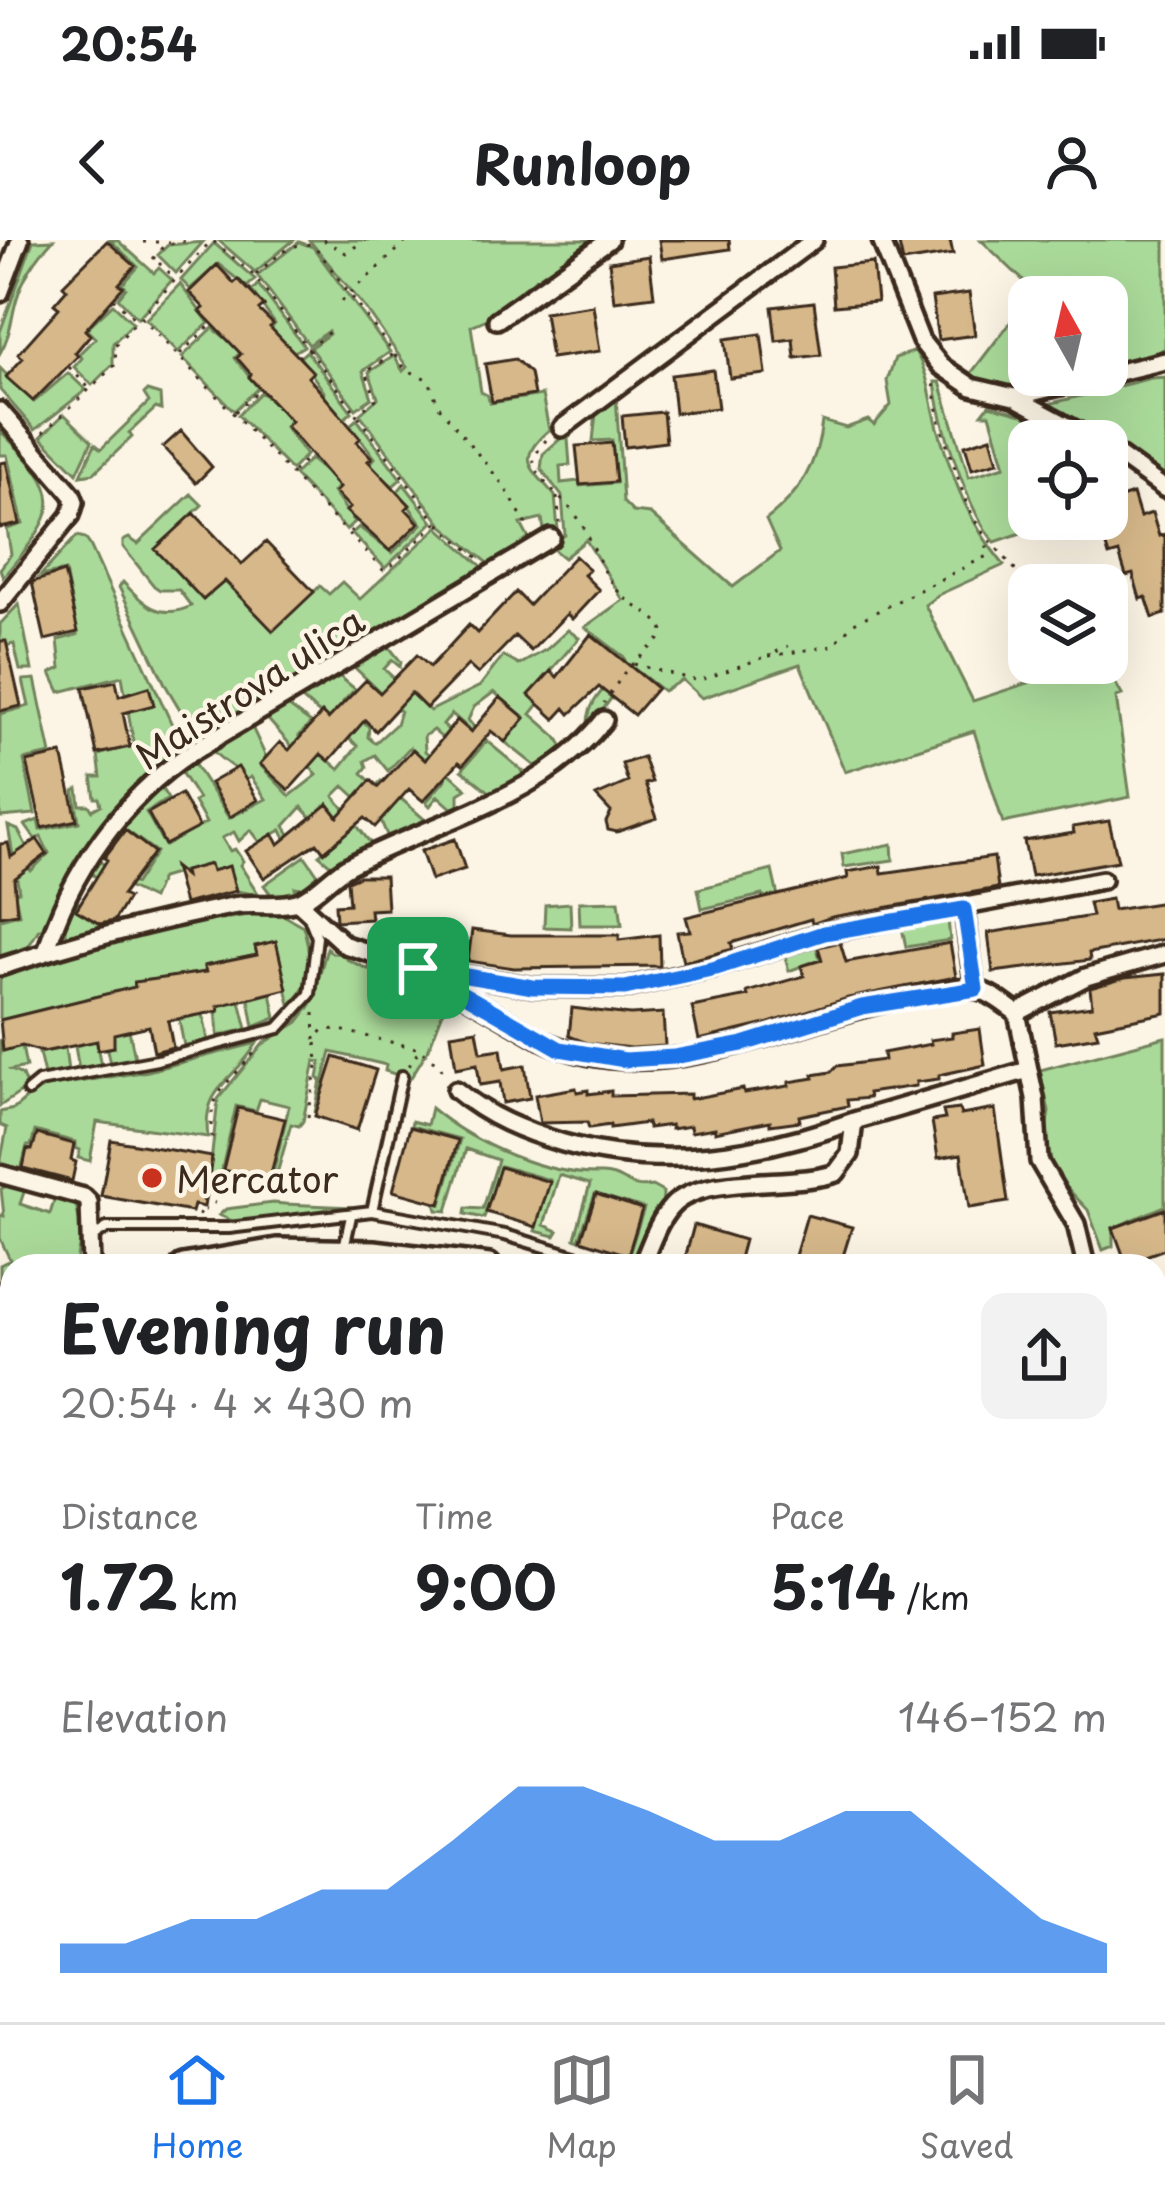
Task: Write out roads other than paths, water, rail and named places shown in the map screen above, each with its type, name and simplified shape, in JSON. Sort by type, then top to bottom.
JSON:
[{"type":"main road","points":[[254,1254],[277,1250],[309,1254]]},
{"type":"street","points":[[0,293],[20,240]]},
{"type":"street","points":[[497,320],[609,240]]},
{"type":"street","points":[[562,428],[814,240]]},
{"type":"street","points":[[881,240],[921,341],[941,366],[972,387],[1014,397],[1057,420]]},
{"type":"street","points":[[1014,397],[1165,361]]},
{"type":"street","points":[[0,411],[75,502],[71,515],[0,603]]},
{"type":"street","points":[[1128,462],[1165,489]]},
{"type":"street","points":[[528,527],[535,547]]},
{"type":"street","name":"Maistrova ulica","points":[[46,952],[58,911],[76,880],[145,787],[192,752],[551,538]]},
{"type":"street","points":[[0,967],[238,904],[298,902],[347,867],[466,815],[535,778],[575,754],[604,720]]},
{"type":"street","points":[[298,902],[345,945],[418,968],[533,987],[625,988],[716,968],[824,933],[1102,880]]},
{"type":"street","points":[[964,909],[976,989]]},
{"type":"street","points":[[1017,1013],[1086,977],[1165,954]]},
{"type":"street","points":[[418,968],[560,1049],[625,1060],[674,1057],[743,1044],[878,1004],[976,989],[1017,1013],[1035,1098],[1040,1161],[1076,1224],[1083,1254]]},
{"type":"street","points":[[456,1090],[479,1110],[529,1133],[602,1154],[694,1158],[772,1147],[1028,1070]]},
{"type":"street","points":[[647,1254],[677,1201],[705,1190],[836,1173],[850,1154],[854,1121]]},
{"type":"street","points":[[0,1174],[84,1197],[92,1210],[91,1254]]},
{"type":"lane","points":[[28,1090],[39,1082],[158,1060],[279,1028],[310,994],[317,938],[298,902]]},
{"type":"lane","points":[[372,1211],[402,1076]]},
{"type":"lane","points":[[90,1239],[107,1228],[213,1229],[372,1211],[506,1235],[569,1254]]},
{"type":"lane","points":[[342,1254],[351,1216]]},
{"type":"place","name":"Mercator","points":[[152,1178]]}]
